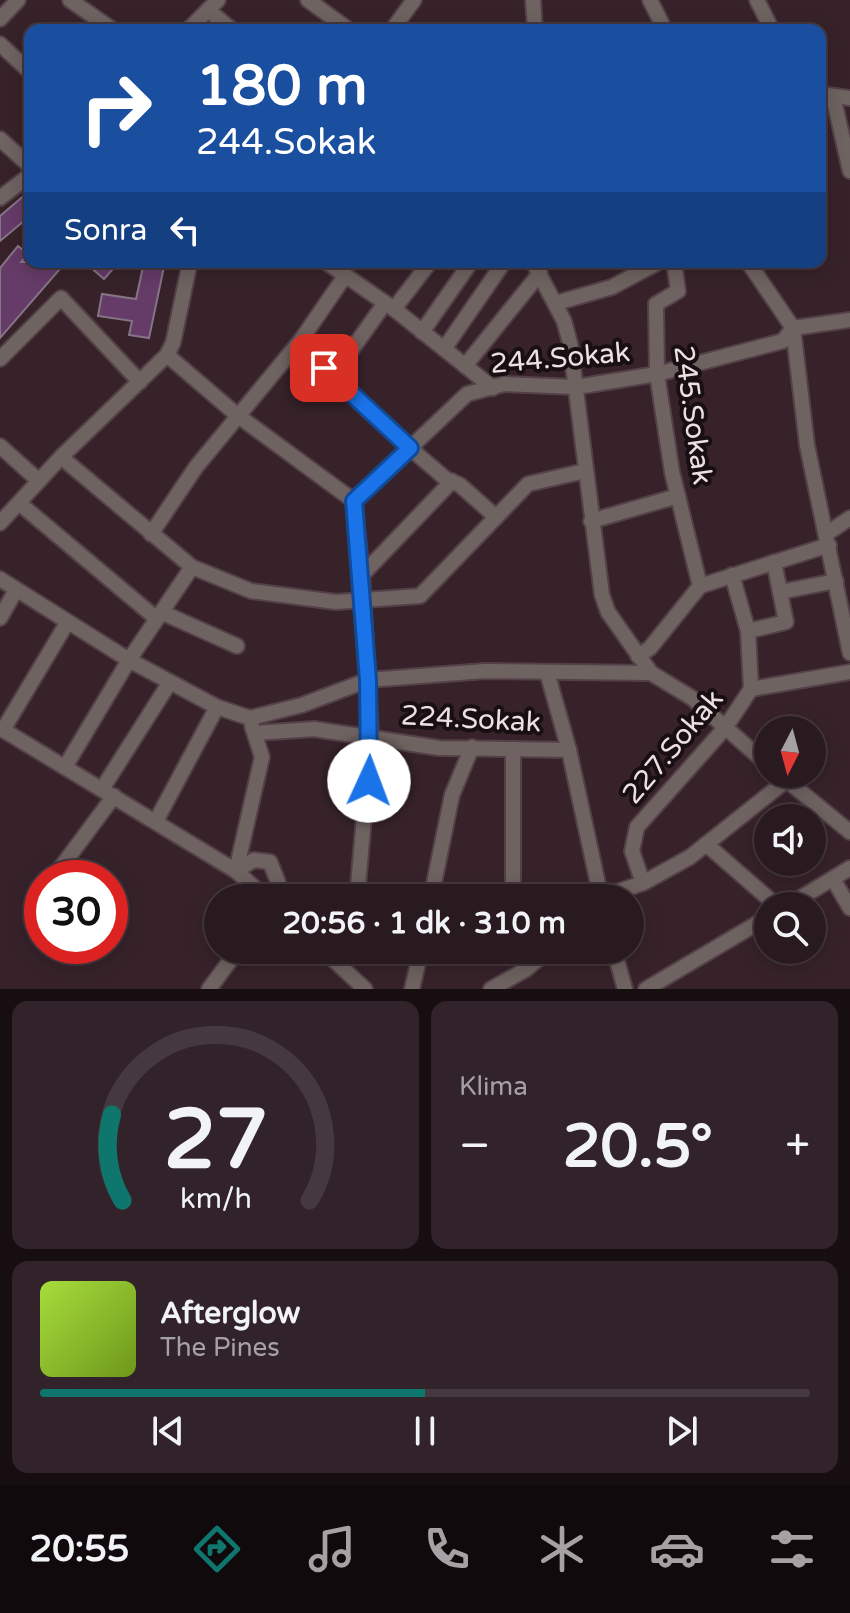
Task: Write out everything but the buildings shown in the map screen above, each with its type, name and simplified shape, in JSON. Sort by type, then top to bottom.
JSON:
[{"type":"street","points":[[0,19],[18,0]]},
{"type":"street","points":[[70,0],[104,24]]},
{"type":"street","points":[[308,0],[341,24]]},
{"type":"street","points":[[396,24],[414,0]]},
{"type":"street","points":[[533,0],[535,24]]},
{"type":"street","points":[[650,0],[662,24]]},
{"type":"street","points":[[757,0],[769,24]]},
{"type":"street","points":[[194,24],[213,5],[227,24]]},
{"type":"street","points":[[0,44],[24,66]]},
{"type":"street","points":[[850,98],[826,95],[850,171]]},
{"type":"street","points":[[0,139],[24,161]]},
{"type":"street","points":[[0,198],[24,180]]},
{"type":"street","points":[[0,523],[61,457],[167,355],[173,343],[189,268]]},
{"type":"street","points":[[334,268],[390,306],[492,388]]},
{"type":"street","points":[[333,376],[425,268]]},
{"type":"street","points":[[422,332],[467,268]]},
{"type":"street","points":[[444,349],[500,268]]},
{"type":"street","points":[[465,366],[537,268],[556,303],[570,343],[591,521],[608,612],[651,673],[692,698],[754,753]]},
{"type":"street","points":[[556,303],[612,287],[648,268]]},
{"type":"street","name":"245.Sokak","points":[[675,268],[678,291],[656,304],[657,374],[678,496],[700,586]]},
{"type":"street","points":[[752,268],[793,328],[807,445],[850,653]]},
{"type":"street","points":[[151,534],[196,467],[301,340],[345,276]]},
{"type":"street","points":[[0,359],[61,298],[140,382]]},
{"type":"street","name":"244.Sokak","points":[[354,501],[467,394],[504,384],[576,387],[657,374],[783,341],[793,328],[850,320]]},
{"type":"street","points":[[301,340],[333,376],[410,448],[496,517]]},
{"type":"street","points":[[167,355],[237,415],[354,501],[362,575],[371,737],[358,884]]},
{"type":"street","points":[[0,446],[39,481]]},
{"type":"street","points":[[61,457],[192,567],[251,591],[336,602],[420,596],[528,484],[585,471]]},
{"type":"street","points":[[362,575],[452,481]]},
{"type":"street","points":[[591,521],[678,496]]},
{"type":"street","points":[[19,503],[159,615],[237,646]]},
{"type":"street","points":[[638,656],[650,648],[700,586],[774,562],[827,540],[850,518]]},
{"type":"street","points":[[748,631],[786,622],[774,562]]},
{"type":"street","points":[[65,767],[129,660],[192,567]]},
{"type":"street","points":[[732,575],[748,631],[751,689],[850,672]]},
{"type":"street","points":[[0,579],[129,660],[217,707],[250,718],[302,705],[368,680],[485,671],[651,673]]},
{"type":"street","points":[[780,592],[836,581]]},
{"type":"street","points":[[0,618],[16,590]]},
{"type":"street","points":[[67,623],[2,729],[156,821],[251,884]]},
{"type":"street","points":[[547,672],[569,750],[597,884]]},
{"type":"street","points":[[65,860],[108,792],[170,682]]},
{"type":"street","name":"227.Sokak","points":[[643,883],[632,851],[637,827],[725,728],[751,689]]},
{"type":"street","points":[[156,821],[217,707]]},
{"type":"street","points":[[236,871],[262,757],[250,718]]},
{"type":"street","name":"224.Sokak","points":[[255,733],[314,729],[439,748],[569,750]]},
{"type":"street","points":[[434,884],[452,795],[472,747]]},
{"type":"street","points":[[513,749],[513,884]]},
{"type":"street","points":[[640,884],[706,844],[770,788]]},
{"type":"street","points":[[796,788],[850,832]]},
{"type":"street","points":[[706,844],[761,892]]},
{"type":"street","points":[[236,871],[254,860],[270,862],[277,884]]},
{"type":"street","points":[[811,892],[850,868]]},
{"type":"street","points":[[833,879],[850,908]]},
{"type":"street","points":[[646,989],[754,925]]},
{"type":"street","points":[[209,989],[228,964]]},
{"type":"street","points":[[338,964],[365,989]]},
{"type":"street","points":[[342,968],[343,964]]},
{"type":"street","points":[[412,989],[418,964]]},
{"type":"street","points":[[523,964],[525,970]]},
{"type":"street","points":[[491,989],[532,964]]},
{"type":"street","points":[[618,964],[625,989]]},
{"type":"route","points":[[324,368],[410,448],[354,501],[368,680],[371,737],[369,781]]}]
